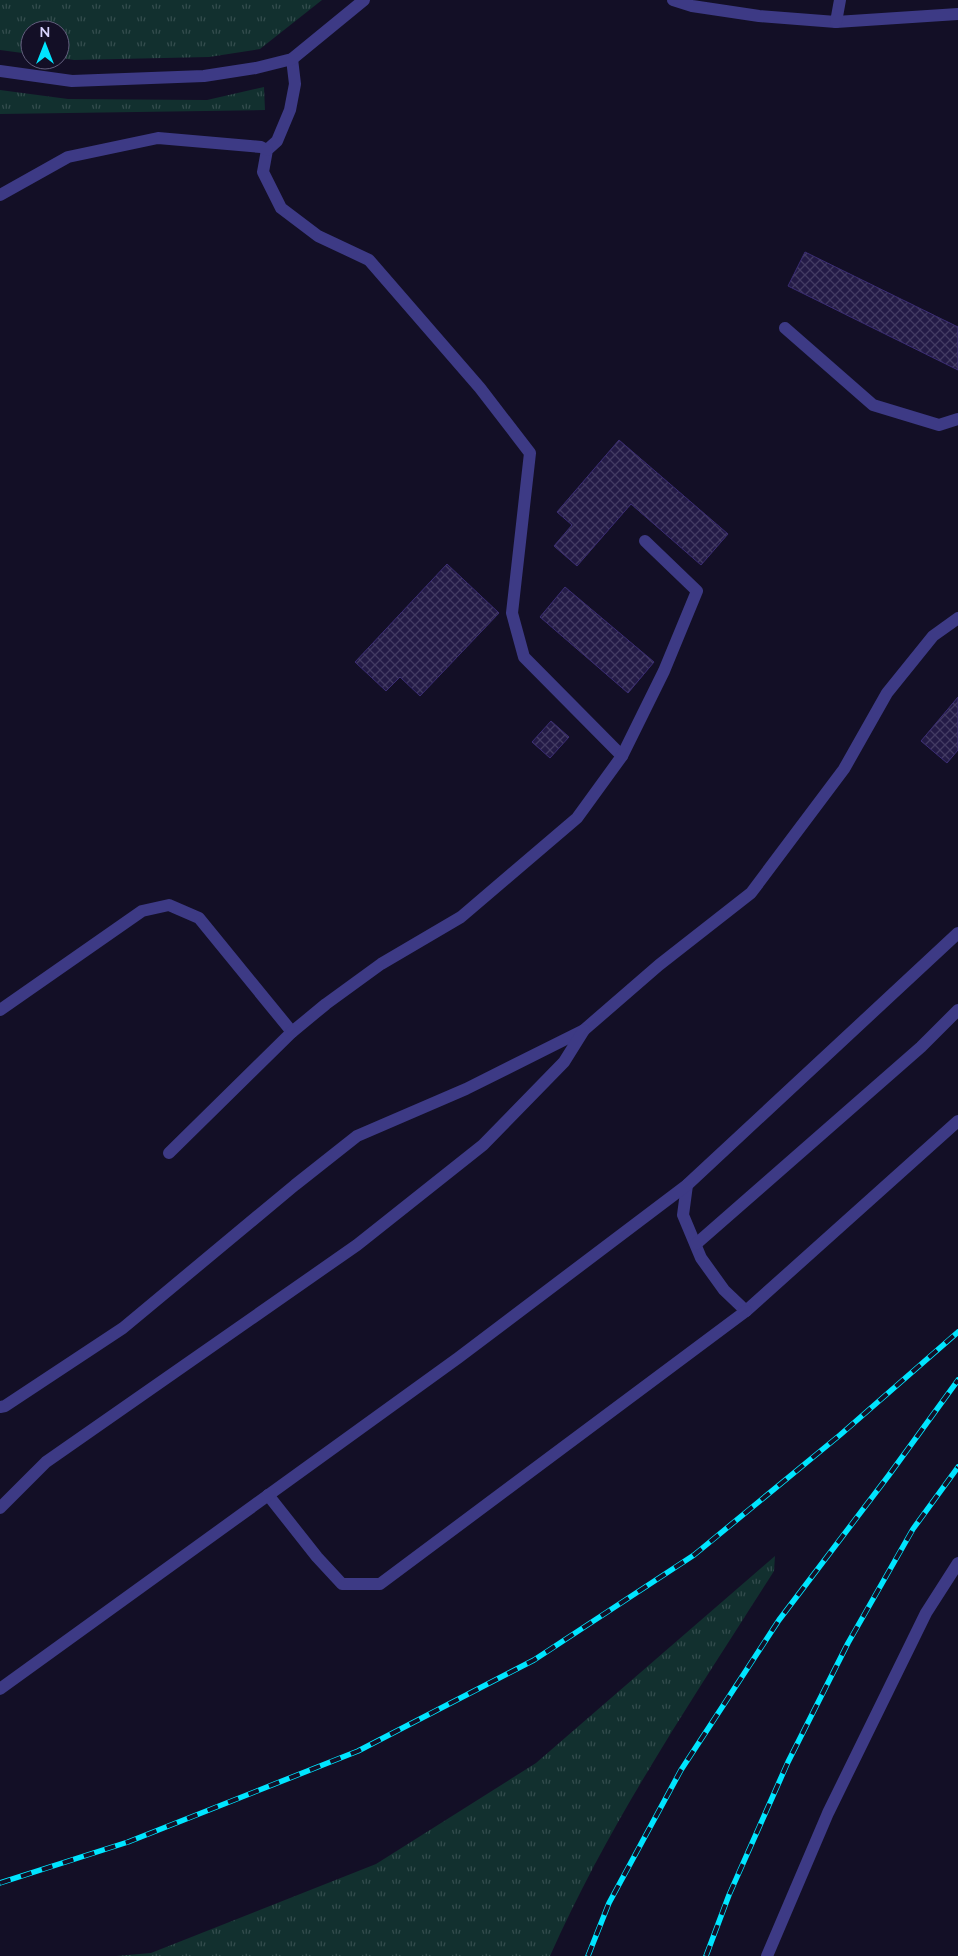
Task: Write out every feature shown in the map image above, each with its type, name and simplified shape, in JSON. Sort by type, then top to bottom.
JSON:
[{"type":"street","points":[[0,71],[72,80],[204,76],[256,68],[292,59],[364,0]]},
{"type":"street","points":[[673,0],[692,6],[759,16],[836,22],[958,14]]},
{"type":"street","points":[[836,22],[840,0]]},
{"type":"street","points":[[292,59],[295,84],[290,110],[277,141],[268,150],[263,172],[281,208],[318,236],[369,260],[480,388],[530,453],[512,613],[524,657],[622,756]]},
{"type":"street","points":[[0,195],[68,157],[158,138],[261,147],[268,150]]},
{"type":"street","points":[[786,328],[873,405],[940,425],[958,420]]},
{"type":"street","points":[[169,1152],[292,1032],[326,1004],[382,964],[461,917],[578,818],[622,756],[664,670],[697,591],[645,541]]},
{"type":"street","points":[[0,1407],[5,1406],[123,1328],[295,1184],[357,1136],[466,1089],[584,1030],[659,965],[751,892],[844,769],[887,693],[932,636],[958,618]]},
{"type":"street","points":[[0,1010],[142,911],[169,905],[199,918],[292,1032]]},
{"type":"street","points":[[0,1689],[458,1358],[687,1184],[958,933]]},
{"type":"street","points":[[696,1244],[920,1047],[958,1010]]},
{"type":"street","points":[[0,1508],[46,1462],[357,1245],[483,1145],[564,1062],[584,1030]]},
{"type":"street","points":[[268,1495],[317,1557],[342,1584],[380,1584],[746,1311],[958,1121]]},
{"type":"street","points":[[687,1184],[683,1215],[702,1258],[724,1290],[746,1311]]},
{"type":"street","points":[[767,1956],[828,1813],[926,1613],[958,1563]]},
{"type":"green space","points":[[0,0],[322,0],[260,49],[209,57],[70,59],[70,20],[20,20],[20,53],[0,50]]},
{"type":"green space","points":[[264,87],[265,110],[0,114],[0,90],[68,99],[207,100]]},
{"type":"green space","points":[[775,1556],[774,1571],[684,1712],[627,1807],[599,1856],[550,1956],[116,1956],[151,1953],[376,1864],[536,1763]]},
{"type":"building","points":[[805,252],[958,327],[958,370],[788,286]]},
{"type":"building","points":[[619,440],[728,534],[701,565],[631,504],[577,566],[554,546],[572,525],[557,512]]},
{"type":"building","points":[[447,564],[499,613],[420,696],[400,677],[386,691],[355,662]]},
{"type":"building","points":[[565,587],[654,662],[628,693],[540,617]]},
{"type":"building","points":[[958,697],[958,750],[947,763],[921,741]]},
{"type":"building","points":[[551,721],[569,737],[550,758],[532,742]]},
{"type":"railway","points":[[0,1883],[128,1842],[358,1751],[534,1660],[694,1555],[840,1435],[958,1332]]},
{"type":"railway","points":[[588,1956],[609,1903],[681,1770],[779,1620],[958,1380]]},
{"type":"railway","points":[[706,1956],[729,1895],[788,1762],[848,1643],[913,1529],[958,1467]]}]
